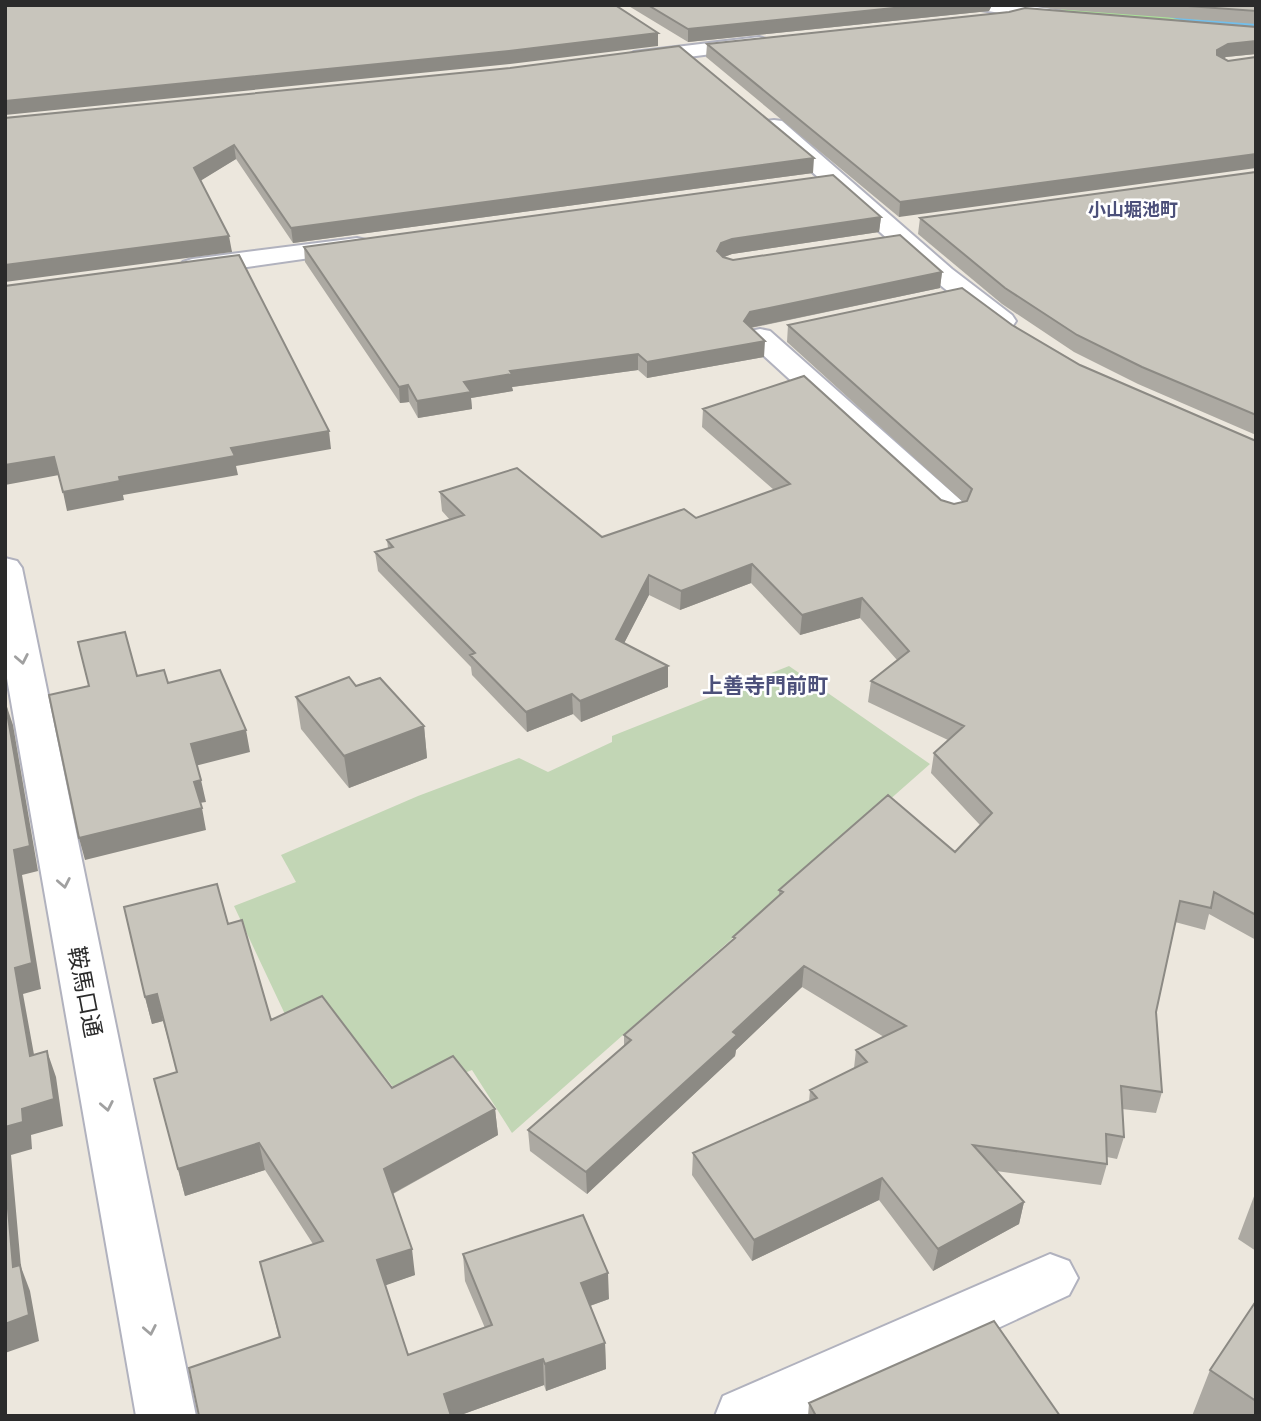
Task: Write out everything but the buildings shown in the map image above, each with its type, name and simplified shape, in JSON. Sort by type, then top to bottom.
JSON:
[{"type":"street","points":[[981,5],[1025,9],[1081,19]]},
{"type":"street","points":[[966,22],[1007,17],[1025,9]]},
{"type":"street","points":[[652,32],[685,52],[706,70]]},
{"type":"street","points":[[618,60],[776,41]]},
{"type":"street","points":[[760,115],[838,179],[896,234],[965,293],[1021,334]]},
{"type":"street","points":[[811,183],[838,179]]},
{"type":"street","points":[[168,271],[383,241]]},
{"type":"street","points":[[937,299],[965,293]]},
{"type":"street","points":[[787,331],[760,337],[952,510]]},
{"type":"street","name":"鞍馬口通","points":[[7,594],[166,1416]]},
{"type":"street","points":[[744,1416],[1050,1278]]},
{"type":"green space","points":[[1203,5],[1256,9],[1256,28],[1057,11],[1051,7]]},
{"type":"green space","points":[[789,666],[930,764],[512,1133],[472,1070],[402,1098],[333,1012],[291,1027],[234,906],[296,882],[281,855],[418,796],[519,758],[548,772],[612,742],[612,736]]},
{"type":"waterway","points":[[1168,14],[1192,21],[1256,25]]},
{"type":"district","name":"小山堀池町","points":[[1133,210]]},
{"type":"district","name":"上善寺門前町","points":[[765,686]]}]
